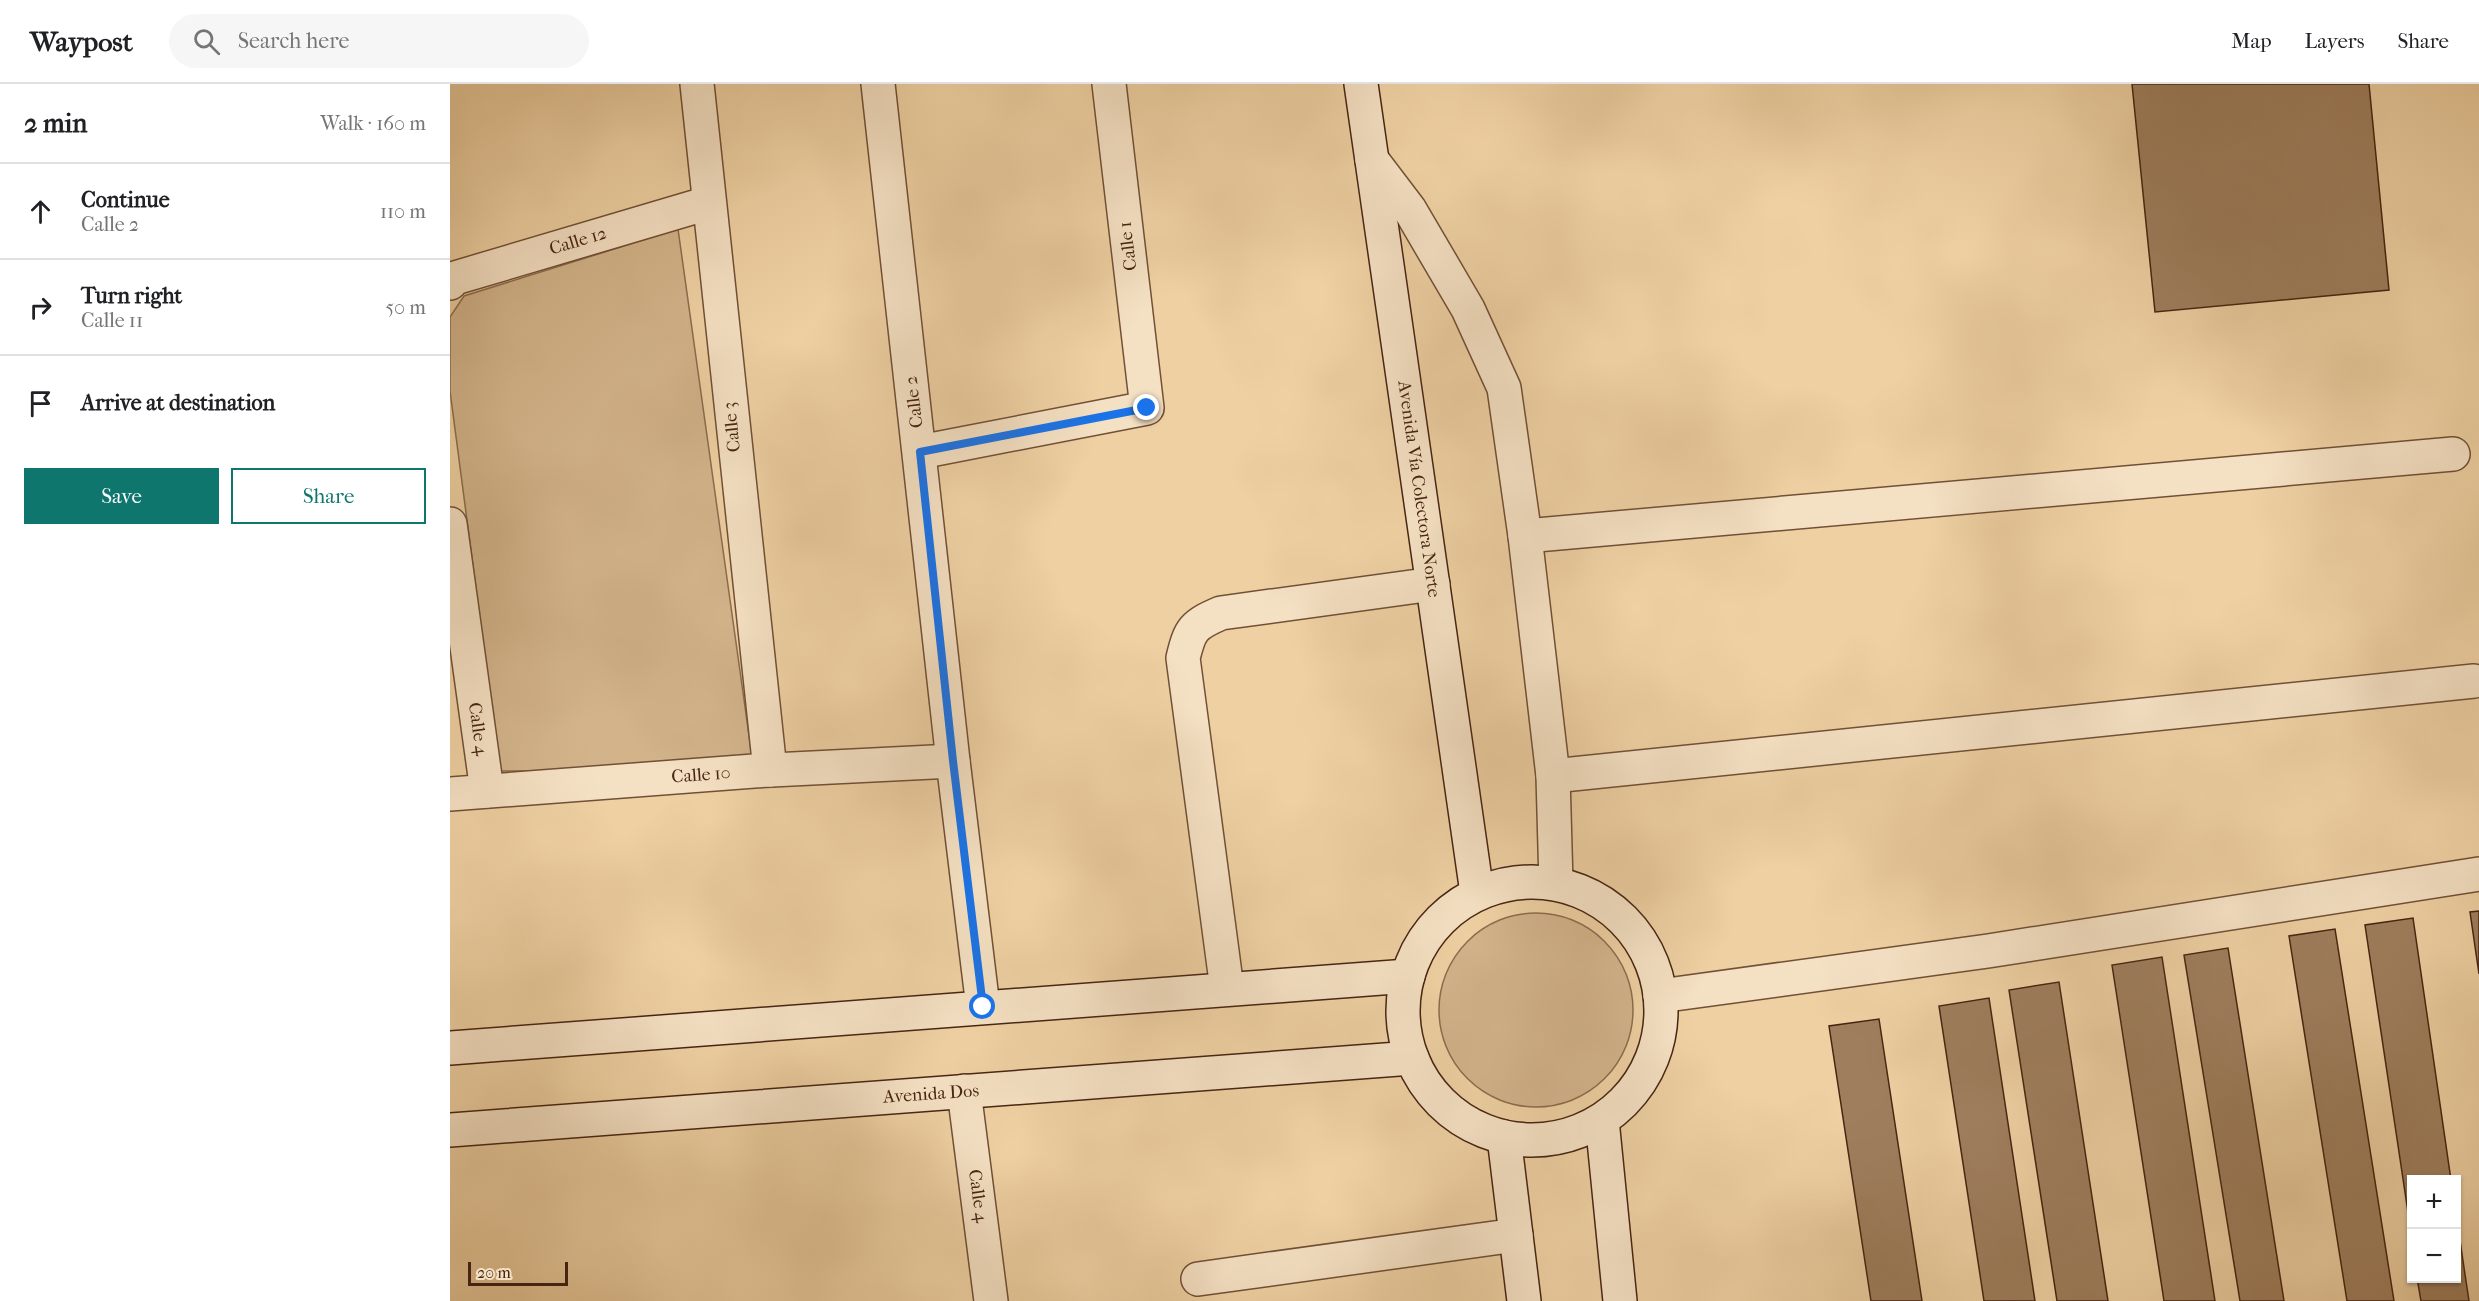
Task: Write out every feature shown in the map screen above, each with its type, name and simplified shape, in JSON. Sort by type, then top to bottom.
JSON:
[{"type":"street","name":"Calle 3","points":[[697,84],[770,770]]},
{"type":"street","name":"Calle 2","points":[[878,84],[953,761],[983,1007]]},
{"type":"street","name":"Calle 1","points":[[920,452],[1147,408],[1109,84]]},
{"type":"street","name":"Avenida Vía Colectora Norte","points":[[1361,84],[1477,893]]},
{"type":"street","points":[[1372,160],[1410,210],[1468,309],[1504,388],[1525,536],[1553,776],[1556,884]]},
{"type":"street","name":"Calle 12","points":[[450,283],[455,278],[708,202]]},
{"type":"street","points":[[1525,536],[2452,454]]},
{"type":"street","name":"Calle 4","points":[[450,524],[487,790]]},
{"type":"street","points":[[1227,989],[1183,658],[1188,634],[1203,621],[1221,613],[1433,584]]},
{"type":"street","points":[[1553,776],[2474,681]]},
{"type":"street","name":"Calle 10","points":[[450,794],[770,770],[953,761]]},
{"type":"street","points":[[1660,996],[1988,951],[2479,874]]},
{"type":"street","points":[[1537,881],[1556,884],[1600,901],[1634,932],[1647,952],[1656,973],[1660,996],[1657,1044],[1636,1087],[1621,1105],[1602,1119],[1580,1131],[1555,1138],[1529,1140],[1504,1137],[1480,1129],[1459,1117],[1439,1100],[1424,1081],[1412,1058],[1403,1017],[1408,976],[1415,955],[1426,936],[1441,918],[1458,904],[1477,893],[1496,886],[1537,881]]},
{"type":"street","points":[[450,1048],[1408,976]]},
{"type":"street","name":"Avenida Dos","points":[[450,1130],[1412,1058]]},
{"type":"street","name":"Calle 4","points":[[964,1091],[992,1301]]},
{"type":"street","points":[[1602,1119],[1620,1301]]},
{"type":"street","points":[[1504,1137],[1524,1301]]},
{"type":"street","points":[[1198,1280],[1516,1235]]},
{"type":"shaded area","points":[[678,229],[754,771],[500,771],[450,391],[450,317],[464,296]]},
{"type":"shaded area","points":[[1546,913],[1582,924],[1605,941],[1617,956],[1626,973],[1632,991],[1632,1029],[1626,1047],[1617,1064],[1605,1079],[1590,1091],[1573,1100],[1555,1106],[1526,1107],[1490,1096],[1461,1072],[1450,1056],[1440,1029],[1439,1000],[1450,964],[1474,935],[1490,924],[1517,914]]},
{"type":"building","points":[[2132,84],[2369,84],[2389,290],[2155,312]]},
{"type":"building","points":[[2479,911],[2479,974],[2470,912]]},
{"type":"building","points":[[2413,918],[2450,1175],[2407,1175],[2407,1206],[2365,925]]},
{"type":"building","points":[[2335,929],[2394,1301],[2347,1301],[2289,936]]},
{"type":"building","points":[[2228,948],[2284,1301],[2240,1301],[2184,955]]},
{"type":"building","points":[[2162,957],[2215,1301],[2164,1301],[2112,965]]},
{"type":"building","points":[[2059,982],[2108,1301],[2057,1301],[2009,990]]},
{"type":"building","points":[[1989,998],[2035,1301],[1984,1301],[1939,1006]]},
{"type":"building","points":[[1879,1019],[1922,1301],[1871,1301],[1829,1026]]},
{"type":"building","points":[[2461,1247],[2469,1301],[2421,1301],[2418,1283],[2461,1283]]},
{"type":"route","points":[[983,1007],[953,761],[920,452],[1147,408]]}]
